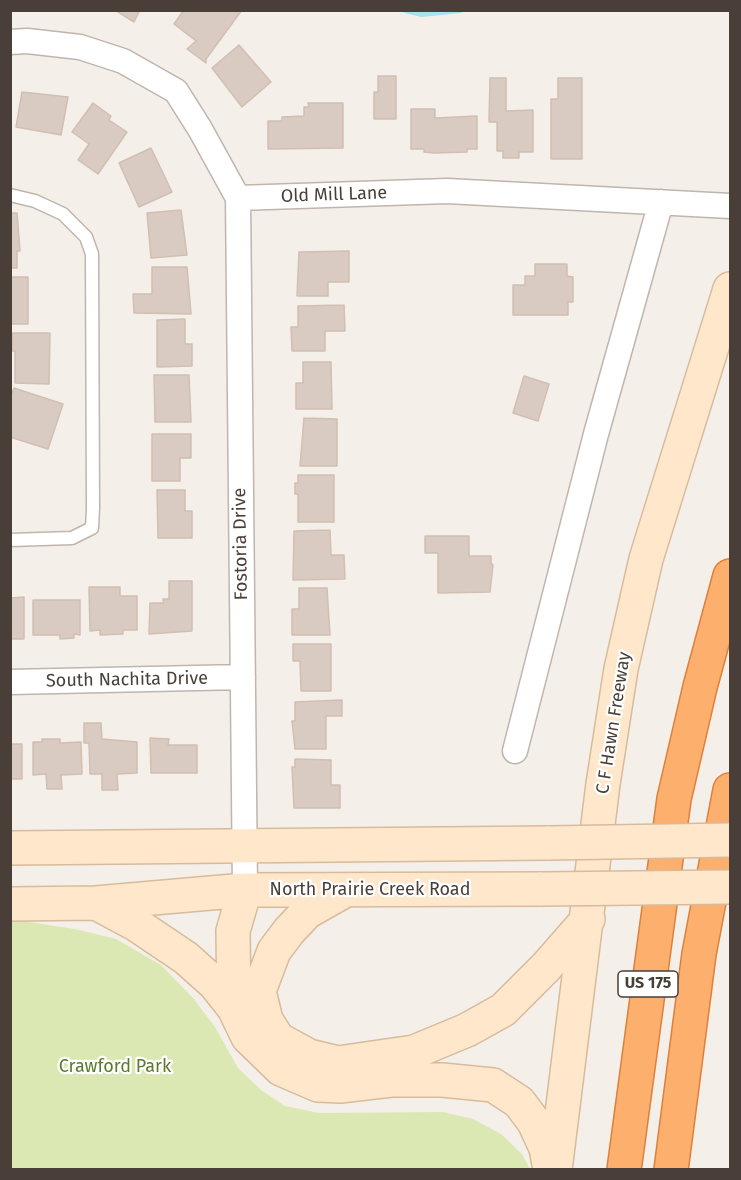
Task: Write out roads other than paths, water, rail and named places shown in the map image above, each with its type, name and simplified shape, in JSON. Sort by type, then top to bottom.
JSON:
[{"type":"highway","name":"US 175","points":[[624,1170],[674,800],[700,687],[730,576]]},
{"type":"highway","name":"US 175","points":[[671,1170],[699,954],[730,790]]},
{"type":"main road","name":"C F Hawn Freeway","points":[[555,1170],[603,784],[621,669],[646,560],[730,289]]},
{"type":"main road","points":[[10,848],[730,840]]},
{"type":"main road","name":"North Prairie Creek Road","points":[[10,904],[96,903],[245,890],[730,887]]},
{"type":"main road","points":[[245,890],[259,932],[247,1000],[248,1037],[261,1052],[281,1069],[318,1085],[340,1086],[392,1080],[442,1080],[493,1085],[519,1102],[534,1122],[546,1149],[550,1170]]},
{"type":"main road","points":[[247,1000],[274,951],[289,931],[307,912],[344,891]]},
{"type":"main road","points":[[96,903],[137,925],[186,958],[215,984],[247,1000],[266,1020],[278,1039],[309,1056],[338,1063],[414,1052],[467,1030],[502,1010],[546,967],[588,919]]},
{"type":"street","points":[[10,42],[27,41],[80,47],[123,61],[176,91],[238,198]]},
{"type":"street","name":"Old Mill Lane","points":[[238,198],[447,191],[730,206]]},
{"type":"street","name":"Fostoria Drive","points":[[238,198],[245,890]]},
{"type":"street","points":[[515,751],[596,434],[661,202]]},
{"type":"street","name":"South Nachita Drive","points":[[10,682],[243,677]]},
{"type":"lane","points":[[10,195],[35,201],[63,214],[86,237],[92,254],[93,508],[92,528],[72,538],[10,540]]},
{"type":"waterway","points":[[405,10],[422,14],[460,10]]},
{"type":"park label","name":"Crawford Park","points":[[115,1067]]}]
